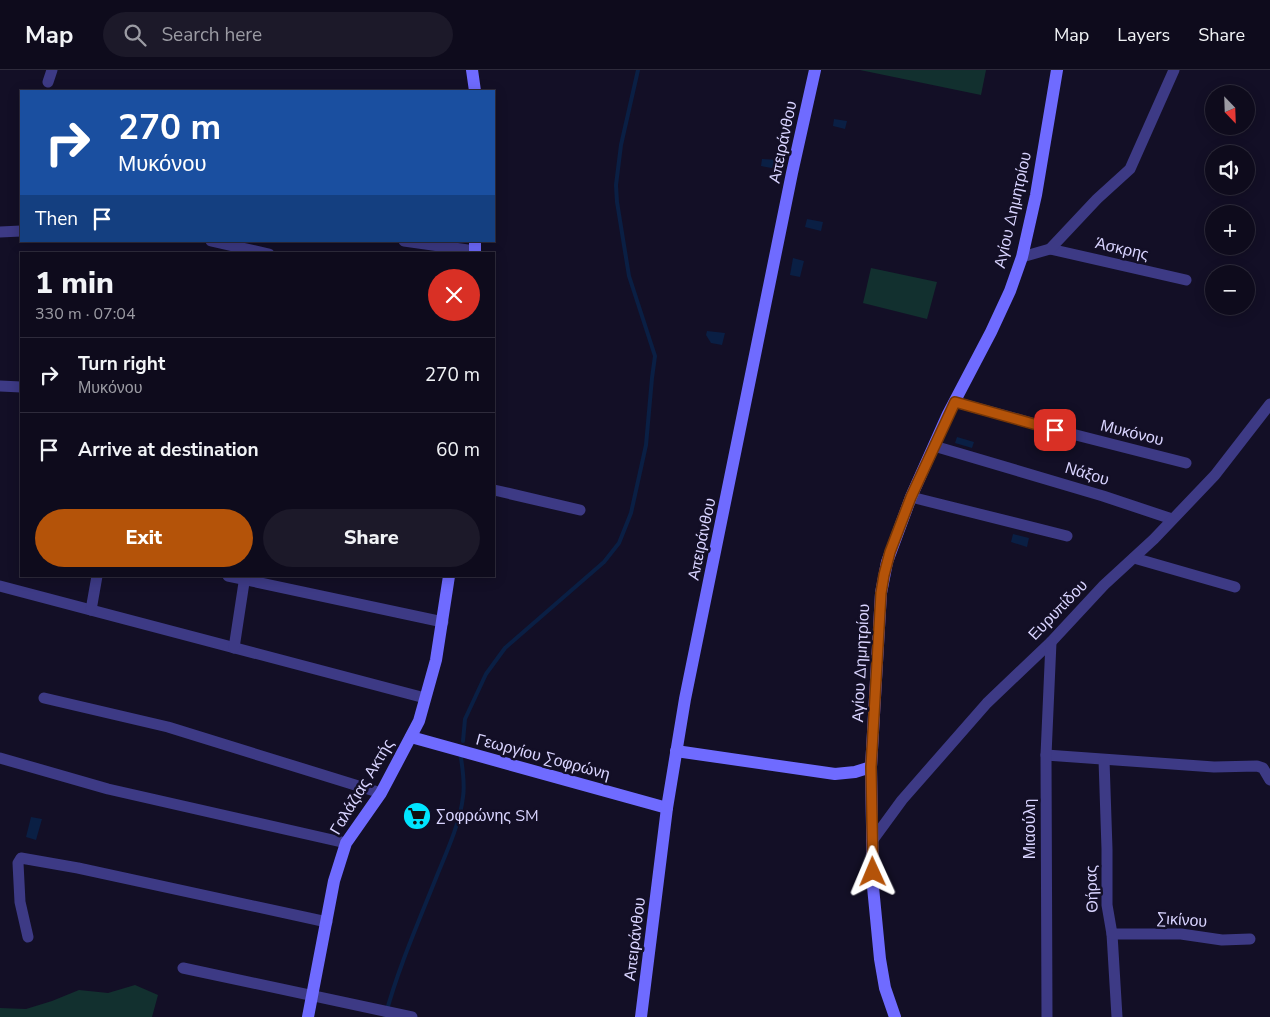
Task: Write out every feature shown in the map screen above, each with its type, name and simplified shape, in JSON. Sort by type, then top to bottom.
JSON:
[{"type":"street","points":[[48,82],[52,70]]},
{"type":"street","points":[[472,70],[475,90]]},
{"type":"street","name":"Απειράνθου","points":[[641,1017],[667,808],[695,645],[815,70]]},
{"type":"street","name":"Αγίου Δημητρίου","points":[[891,1015],[880,959],[873,887],[871,767],[881,593],[889,557],[911,497],[1006,299],[1022,257],[1036,195],[1057,70]]},
{"type":"street","points":[[1022,257],[1050,249],[1097,199],[1130,169],[1174,70]]},
{"type":"street","points":[[0,232],[20,231]]},
{"type":"street","points":[[215,242],[260,252]]},
{"type":"street","points":[[413,242],[475,249]]},
{"type":"street","name":"Άσκρης","points":[[1050,249],[1186,280]]},
{"type":"street","points":[[0,386],[20,387]]},
{"type":"street","name":"Μυκόνου","points":[[955,402],[1186,463]]},
{"type":"street","name":"Ευρυπίδου","points":[[872,841],[902,800],[987,703],[1051,642],[1092,597],[1134,558],[1215,475],[1270,404]]},
{"type":"street","name":"Νάξου","points":[[934,446],[1172,519]]},
{"type":"street","points":[[495,490],[580,510]]},
{"type":"street","points":[[911,497],[1067,536]]},
{"type":"street","points":[[1134,558],[1235,587]]},
{"type":"street","points":[[91,610],[97,577]]},
{"type":"street","name":"Γαλάζιας Ακτής","points":[[308,1017],[334,881],[346,843],[381,793],[419,720],[436,660],[450,577]]},
{"type":"street","points":[[234,648],[244,578],[443,622]]},
{"type":"street","points":[[0,586],[425,698]]},
{"type":"street","name":"Μιαούλη","points":[[1047,1017],[1046,754],[1051,642]]},
{"type":"street","points":[[44,698],[168,727],[381,793]]},
{"type":"street","name":"Γεωργίου Σοφρώνη","points":[[411,737],[667,808]]},
{"type":"street","points":[[676,751],[835,774],[855,772],[871,767]]},
{"type":"street","points":[[1046,754],[1104,760],[1214,767],[1257,766],[1263,768],[1270,780]]},
{"type":"street","points":[[0,758],[108,788],[346,843]]},
{"type":"street","name":"Θήρας","points":[[1104,760],[1107,905],[1112,934],[1117,1017]]},
{"type":"street","points":[[28,936],[20,902],[18,863],[21,858],[78,868],[327,922]]},
{"type":"street","name":"Σικίνου","points":[[1112,934],[1181,934],[1222,940],[1250,939]]},
{"type":"street","points":[[183,968],[412,1017]]},
{"type":"green space","points":[[860,70],[986,70],[981,95]]},
{"type":"green space","points":[[871,268],[937,282],[927,319],[863,303]]},
{"type":"green space","points":[[135,985],[158,995],[152,1017],[0,1017],[0,1008],[26,1009],[79,990],[108,993]]},
{"type":"water","points":[[834,119],[847,121],[845,129],[833,126]]},
{"type":"water","points":[[762,159],[779,160],[777,169],[761,166]]},
{"type":"water","points":[[807,219],[823,222],[821,231],[805,227]]},
{"type":"water","points":[[793,258],[804,261],[800,277],[790,275]]},
{"type":"water","points":[[707,331],[725,333],[722,345],[711,343],[706,335]]},
{"type":"water","points":[[957,437],[974,442],[972,448],[955,443]]},
{"type":"water","points":[[1013,534],[1029,538],[1027,547],[1011,542]]},
{"type":"water","points":[[31,817],[42,819],[36,840],[26,837]]},
{"type":"waterway","points":[[463,741],[465,719],[486,674],[505,648],[604,562],[619,543],[631,513],[646,445],[655,356],[629,276],[617,202],[616,185],[621,145],[638,70]]},
{"type":"waterway","points":[[385,1017],[402,963],[456,826],[464,792],[461,758]]},
{"type":"place","name":"Σοφρώνης SM","points":[[417,816]]},
{"type":"route","points":[[873,872],[871,767],[881,593],[887,562],[911,497],[955,402],[1055,430]]}]
